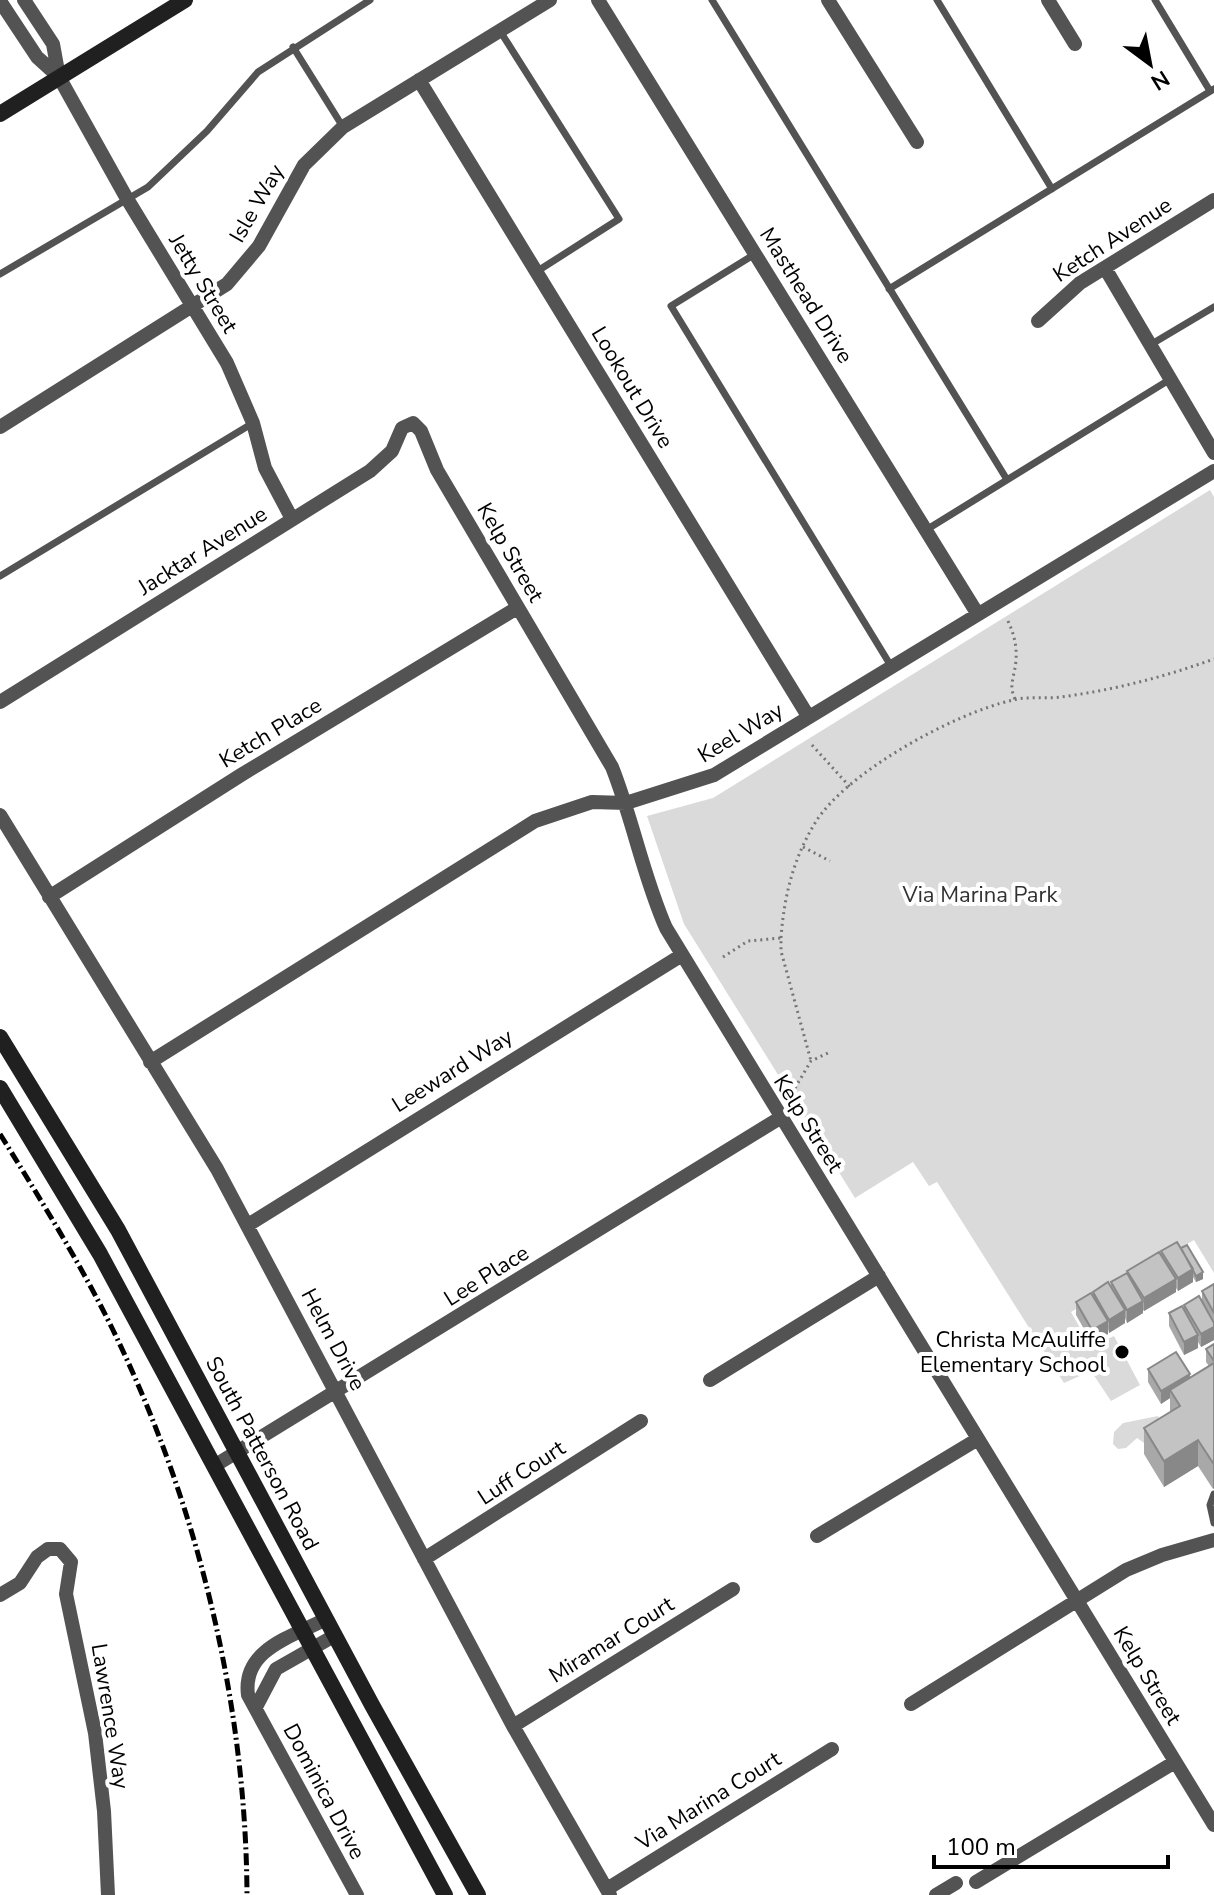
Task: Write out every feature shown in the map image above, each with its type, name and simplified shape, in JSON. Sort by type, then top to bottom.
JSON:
[{"type":"street","points":[[24,0],[53,44],[59,77]]},
{"type":"street","points":[[0,114],[185,0]]},
{"type":"street","name":"Isle Way","points":[[0,427],[192,308],[244,266],[304,165],[343,127],[550,0]]},
{"type":"street","name":"Masthead Drive","points":[[598,0],[977,613]]},
{"type":"street","points":[[828,0],[917,142]]},
{"type":"street","points":[[1048,0],[1075,44]]},
{"type":"street","points":[[0,1],[37,57],[59,77]]},
{"type":"street","name":"Jetty Street","points":[[59,77],[126,197],[227,363],[253,423],[269,477],[292,519]]},
{"type":"street","name":"Lookout Drive","points":[[419,80],[808,716]]},
{"type":"street","name":"Ketch Avenue","points":[[1038,321],[1061,298],[1214,200]]},
{"type":"street","points":[[1105,268],[1214,453]]},
{"type":"street","name":"Jacktar Avenue","points":[[0,702],[385,460],[402,428],[413,423]]},
{"type":"street","name":"Kelp Street","points":[[413,423],[421,431],[437,470],[517,608],[604,750],[626,803],[650,893],[682,955],[1214,1825]]},
{"type":"street","name":"Keel Way","points":[[150,1062],[535,821],[592,802],[626,803],[714,775],[1214,471]]},
{"type":"street","name":"Ketch Place","points":[[49,897],[241,775],[517,608]]},
{"type":"street","name":"Helm Drive","points":[[0,815],[248,1225],[513,1726],[609,1892]]},
{"type":"street","name":"Leeward Way","points":[[248,1225],[682,955]]},
{"type":"street","name":"South Patterson Road","points":[[0,1037],[118,1230],[334,1636],[478,1895]]},
{"type":"street","points":[[0,1088],[100,1254],[445,1895]]},
{"type":"street","name":"Lee Place","points":[[214,1466],[780,1118]]},
{"type":"street","points":[[710,1380],[879,1276]]},
{"type":"street","name":"Luff Court","points":[[424,1559],[641,1421]]},
{"type":"street","points":[[817,1536],[978,1439]]},
{"type":"street","points":[[911,1704],[1076,1599],[1162,1555],[1214,1540]]},
{"type":"street","name":"Lawrence Way","points":[[0,1595],[30,1573],[41,1552],[60,1549],[71,1562],[66,1594],[95,1733],[104,1811],[108,1895]]},
{"type":"street","name":"Miramar Court","points":[[513,1726],[733,1589]]},
{"type":"street","name":"Dominica Drive","points":[[326,1619],[271,1647],[249,1667],[248,1695],[357,1895]]},
{"type":"street","name":"Dominica Drive","points":[[256,1707],[276,1669],[334,1636]]},
{"type":"street","name":"Via Marina Court","points":[[609,1892],[832,1749]]},
{"type":"street","points":[[976,1882],[1175,1762]]},
{"type":"street","points":[[936,1895],[956,1883]]},
{"type":"lane","points":[[0,274],[126,197],[148,187],[177,161],[246,84],[293,47],[370,0]]},
{"type":"lane","points":[[712,0],[1006,478]]},
{"type":"lane","points":[[937,0],[1052,189]]},
{"type":"lane","points":[[889,289],[1212,90],[1155,0]]},
{"type":"lane","points":[[500,31],[619,219],[536,272]]},
{"type":"lane","points":[[293,47],[343,127]]},
{"type":"lane","points":[[755,254],[671,306],[891,666]]},
{"type":"lane","points":[[1150,345],[1214,307]]},
{"type":"lane","points":[[926,530],[1169,380]]},
{"type":"lane","points":[[0,576],[253,423]]},
{"type":"lane","points":[[1213,1495],[1214,1523]]},
{"type":"path","points":[[1008,621],[1015,638],[1016,661],[1010,688],[1015,699]]},
{"type":"path","points":[[795,1088],[811,1061],[781,951],[790,876],[816,822],[850,787],[916,741],[1015,699],[1097,692],[1141,683],[1214,659]]},
{"type":"path","points":[[812,745],[850,787]]},
{"type":"path","points":[[803,847],[830,861]]},
{"type":"path","points":[[723,957],[748,941],[781,938]]},
{"type":"path","points":[[811,1061],[830,1052]]},
{"type":"green space","name":"Via Marina Park","points":[[1210,490],[1214,497],[1214,1273],[1194,1240],[1071,1312],[1091,1347],[1114,1336],[1140,1385],[1111,1401],[1091,1371],[1064,1383],[937,1182],[929,1186],[913,1162],[855,1198],[684,924],[647,816],[713,798]]},
{"type":"green space","points":[[1158,1416],[1161,1422],[1147,1445],[1137,1438],[1126,1448],[1118,1449],[1113,1444],[1114,1432],[1123,1423]]},
{"type":"building","points":[[1177,1242],[1193,1269],[1178,1278],[1161,1251]]},
{"type":"building","points":[[1187,1245],[1203,1272],[1196,1276],[1181,1248]]},
{"type":"building","points":[[1159,1252],[1176,1279],[1144,1298],[1127,1271]]},
{"type":"building","points":[[1127,1273],[1143,1301],[1127,1310],[1111,1282]]},
{"type":"building","points":[[1108,1282],[1125,1310],[1109,1320],[1093,1292]]},
{"type":"building","points":[[1214,1284],[1214,1313],[1202,1291]]},
{"type":"building","points":[[1091,1293],[1108,1321],[1092,1330],[1076,1302]]},
{"type":"building","points":[[1199,1296],[1214,1323],[1214,1327],[1201,1334],[1184,1305]]},
{"type":"building","points":[[1182,1306],[1198,1335],[1184,1342],[1169,1313]]},
{"type":"building","points":[[1214,1344],[1214,1361],[1206,1349]]},
{"type":"building","points":[[1176,1352],[1190,1374],[1161,1391],[1148,1369]]},
{"type":"building","points":[[1214,1363],[1214,1462],[1198,1440],[1164,1461],[1144,1428],[1180,1406],[1170,1390]]},
{"type":"railway","points":[[0,1134],[44,1205],[112,1328],[169,1463],[192,1533],[226,1676],[237,1749],[247,1895]]},
{"type":"place","name":"Christa McAuliffe Elementary School","points":[[1122,1352]]}]
